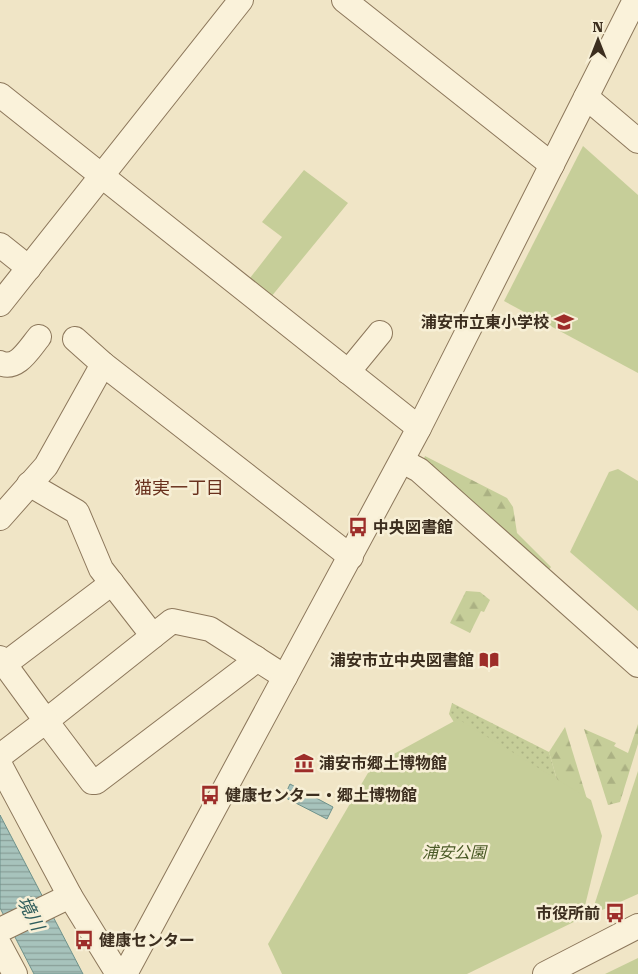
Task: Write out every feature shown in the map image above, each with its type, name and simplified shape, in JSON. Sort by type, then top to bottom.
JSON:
[{"type":"street","points":[[0,304],[241,0]]},
{"type":"street","points":[[344,0],[552,165]]},
{"type":"street","points":[[126,974],[402,461],[635,0]]},
{"type":"street","points":[[0,95],[419,428]]},
{"type":"street","points":[[586,98],[638,141]]},
{"type":"street","points":[[0,245],[29,268]]},
{"type":"street","points":[[348,372],[380,333]]},
{"type":"street","points":[[75,340],[103,364],[351,557]]},
{"type":"street","points":[[0,363],[10,366],[16,364],[36,347]]},
{"type":"street","points":[[0,518],[46,466],[103,364]]},
{"type":"street","points":[[402,461],[419,470],[638,664]]},
{"type":"street","points":[[30,484],[77,512],[102,569],[153,636]]},
{"type":"street","points":[[112,583],[2,661],[92,782],[96,782],[250,666],[256,658]]},
{"type":"street","points":[[0,756],[172,621],[210,629],[285,677]]},
{"type":"street","points":[[0,765],[64,899],[118,974]]},
{"type":"street","points":[[15,974],[1,935],[64,899]]},
{"type":"street","points":[[545,974],[638,926]]},
{"type":"green space","points":[[583,146],[638,195],[638,373],[504,301]]},
{"type":"green space","points":[[304,170],[348,203],[271,297],[250,278],[282,237],[262,222]]},
{"type":"green space","points":[[425,456],[507,498],[513,507],[517,533],[551,567],[546,574],[421,465]]},
{"type":"green space","points":[[618,469],[638,481],[638,611],[570,552],[609,472]]},
{"type":"green space","points":[[466,591],[480,592],[490,600],[484,612],[481,611],[470,633],[450,623]]},
{"type":"green space","points":[[452,703],[549,752],[559,787],[455,724],[449,714]]},
{"type":"green space","name":"浦安公園","points":[[458,719],[591,800],[602,836],[582,918],[467,974],[282,974],[268,944],[372,766]]},
{"type":"green space","points":[[638,724],[638,744],[620,802],[608,805],[584,729],[616,743],[614,746],[628,753]]},
{"type":"green space","points":[[565,727],[587,799],[559,787],[549,752]]},
{"type":"green space","points":[[638,771],[638,894],[591,915]]},
{"type":"green space","points":[[638,958],[638,974],[605,974]]},
{"type":"water","points":[[290,784],[333,807],[327,819],[284,797]]},
{"type":"water","name":"境川","points":[[0,815],[83,974],[34,974],[0,908]]},
{"type":"place","name":"浦安市立東小学校","points":[[564,322]]},
{"type":"place","name":"中央図書館","points":[[358,527]]},
{"type":"place","name":"浦安市立中央図書館","points":[[489,660]]},
{"type":"place","name":"浦安市郷土博物館","points":[[304,763]]},
{"type":"place","name":"健康センター・郷土博物館","points":[[210,795]]},
{"type":"place","name":"市役所前","points":[[615,913]]},
{"type":"place","name":"健康センター","points":[[84,940]]},
{"type":"district","name":"猫実一丁目","points":[[179,487]]}]
